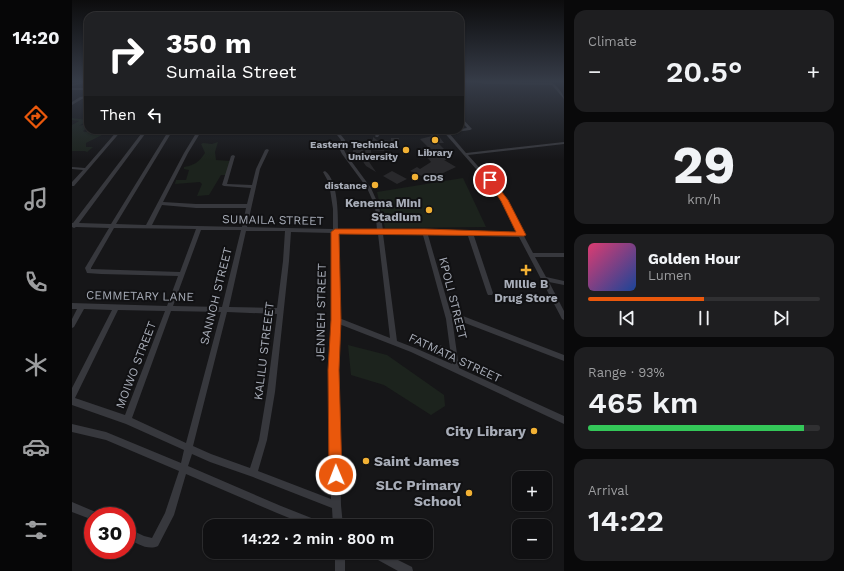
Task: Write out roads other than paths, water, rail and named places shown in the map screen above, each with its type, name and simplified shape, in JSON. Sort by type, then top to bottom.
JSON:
[{"type":"street","points":[[464,122],[470,129],[464,130]]},
{"type":"street","points":[[72,185],[117,134]]},
{"type":"street","points":[[73,227],[143,134]]},
{"type":"street","points":[[170,134],[112,226],[90,265],[89,271],[182,274]]},
{"type":"street","points":[[148,227],[189,147],[197,134]]},
{"type":"street","points":[[338,134],[343,140],[341,148],[344,154],[373,194],[377,206],[394,342]]},
{"type":"street","points":[[449,134],[499,193],[564,317]]},
{"type":"street","points":[[467,154],[564,143]]},
{"type":"street","name":"SANNOH STREET","points":[[136,537],[153,544],[157,542],[175,499],[225,309],[254,187],[261,161],[267,150]]},
{"type":"street","points":[[233,156],[224,185],[254,187]]},
{"type":"street","points":[[72,168],[86,169]]},
{"type":"street","name":"JENNEH STREET","points":[[325,172],[331,183],[335,209],[336,320],[334,370],[337,519]]},
{"type":"street","points":[[161,203],[196,206],[249,206]]},
{"type":"street","name":"SUMAILA STREET","points":[[73,227],[112,226],[522,235]]},
{"type":"street","name":"MOIWO STREET","points":[[127,420],[199,228]]},
{"type":"street","name":"KALILU STREEET","points":[[253,473],[263,440],[267,415],[286,261],[288,230]]},
{"type":"street","name":"KPOLI STREET","points":[[425,232],[447,313],[453,343],[456,370]]},
{"type":"street","points":[[470,233],[490,293]]},
{"type":"street","points":[[532,255],[564,255]]},
{"type":"street","points":[[544,280],[564,283]]},
{"type":"street","name":"CEMMETARY LANE","points":[[72,306],[279,311]]},
{"type":"street","points":[[72,325],[82,306]]},
{"type":"street","points":[[72,396],[116,308]]},
{"type":"street","points":[[447,313],[564,358]]},
{"type":"street","name":"FATMATA STREET","points":[[336,320],[394,342],[564,420]]},
{"type":"street","points":[[72,400],[127,420],[210,458],[336,505]]},
{"type":"street","points":[[72,428],[106,436],[303,519]]},
{"type":"street","points":[[72,507],[84,512]]},
{"type":"street","points":[[340,559],[340,571]]},
{"type":"street","points":[[385,559],[408,571]]},
{"type":"place","name":"Library","points":[[435,140]]},
{"type":"place","name":"Eastern Technical University","points":[[406,150]]},
{"type":"place","name":"CDS","points":[[415,177]]},
{"type":"place","name":"distance","points":[[375,185]]},
{"type":"place","name":"Kenema Mini Stadium","points":[[429,210]]},
{"type":"place","name":"Millie B Drug Store","points":[[526,270]]},
{"type":"place","name":"City Library","points":[[534,431]]},
{"type":"place","name":"Saint James","points":[[366,461]]},
{"type":"place","name":"SLC Primary School","points":[[469,493]]}]
